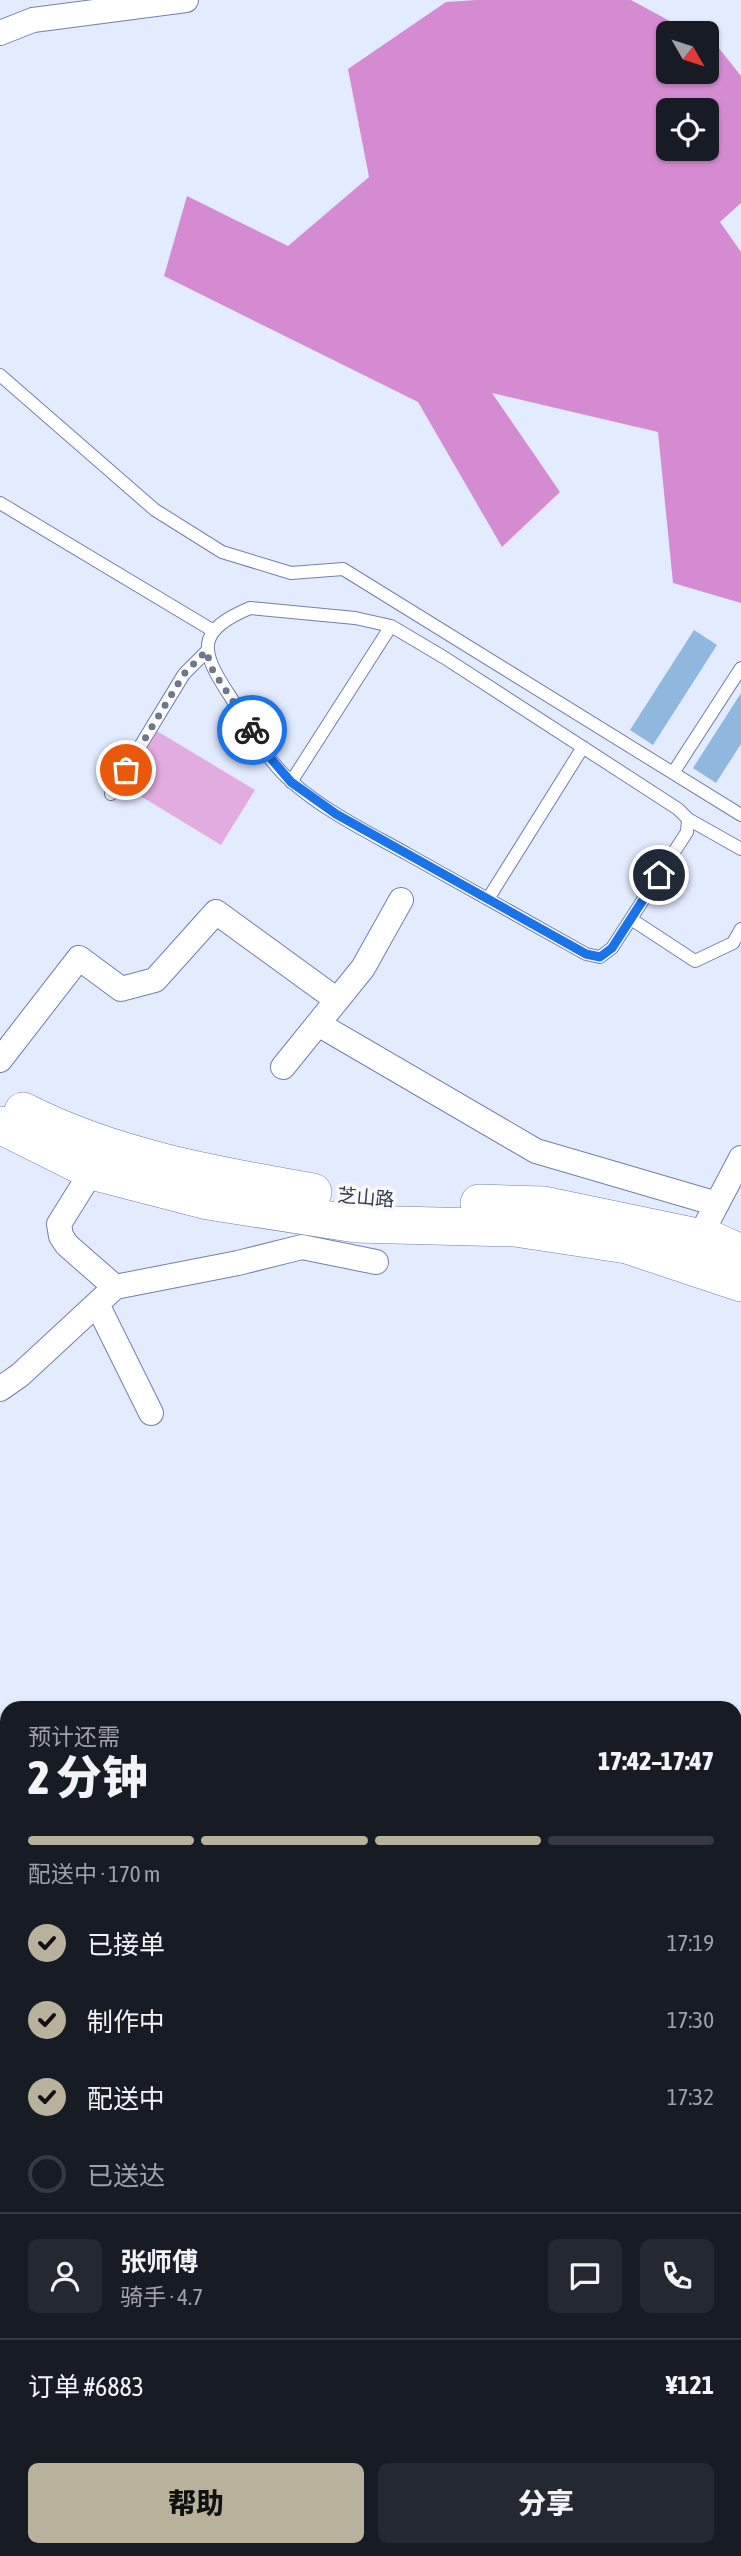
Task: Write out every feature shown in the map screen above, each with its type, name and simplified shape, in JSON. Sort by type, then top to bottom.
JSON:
[{"type":"main road","name":"芝山路","points":[[0,1100],[93,1141],[214,1175],[356,1199],[544,1205],[712,1240],[741,1253]]},
{"type":"main road","points":[[0,1125],[93,1171],[208,1201],[356,1224],[515,1228],[627,1245],[741,1283]]},
{"type":"street","points":[[0,33],[33,20],[186,0]]},
{"type":"street","points":[[283,1067],[363,968],[401,900]]},
{"type":"street","points":[[0,1060],[79,958],[121,989],[155,980],[216,912],[337,1000]]},
{"type":"street","points":[[318,1024],[537,1151],[717,1203]]},
{"type":"street","points":[[699,1238],[741,1158]]},
{"type":"street","points":[[93,1171],[59,1224],[61,1236],[67,1245],[116,1287]]},
{"type":"street","points":[[0,1389],[20,1375],[116,1287],[238,1263],[302,1247],[376,1262]]},
{"type":"street","points":[[97,1304],[151,1413]]},
{"type":"lane","points":[[0,375],[155,510],[222,552],[290,573],[343,569],[741,814]]},
{"type":"lane","points":[[0,502],[212,630]]},
{"type":"lane","points":[[111,794],[184,674],[206,651],[212,630],[229,616],[250,608],[355,618],[391,626],[678,808],[688,819],[741,849]]},
{"type":"lane","points":[[291,782],[391,626]]},
{"type":"lane","points":[[206,651],[213,671],[268,755],[291,782],[336,814],[586,954],[600,957],[612,948],[687,832],[688,819]]},
{"type":"lane","points":[[673,773],[741,668]]},
{"type":"lane","points":[[488,899],[583,747]]},
{"type":"lane","points":[[631,919],[695,961],[733,943],[741,929]]},
{"type":"shaded area","points":[[631,0],[670,21],[656,21],[656,84],[719,84],[719,48],[741,76],[741,203],[720,222],[741,252],[741,603],[673,583],[658,432],[492,393],[560,492],[502,547],[418,402],[164,276],[187,196],[288,246],[369,177],[348,69],[446,2]]},
{"type":"shaded area","points":[[157,731],[255,790],[221,845],[124,786]]},
{"type":"building","points":[[694,630],[717,645],[653,745],[630,730]]},
{"type":"building","points":[[741,693],[741,744],[716,783],[693,768]]},
{"type":"way so far","points":[[126,770],[184,674],[206,651],[213,671],[252,730]]},
{"type":"route","points":[[252,730],[268,755],[291,782],[336,814],[586,954],[600,957],[612,948],[659,875]]}]
